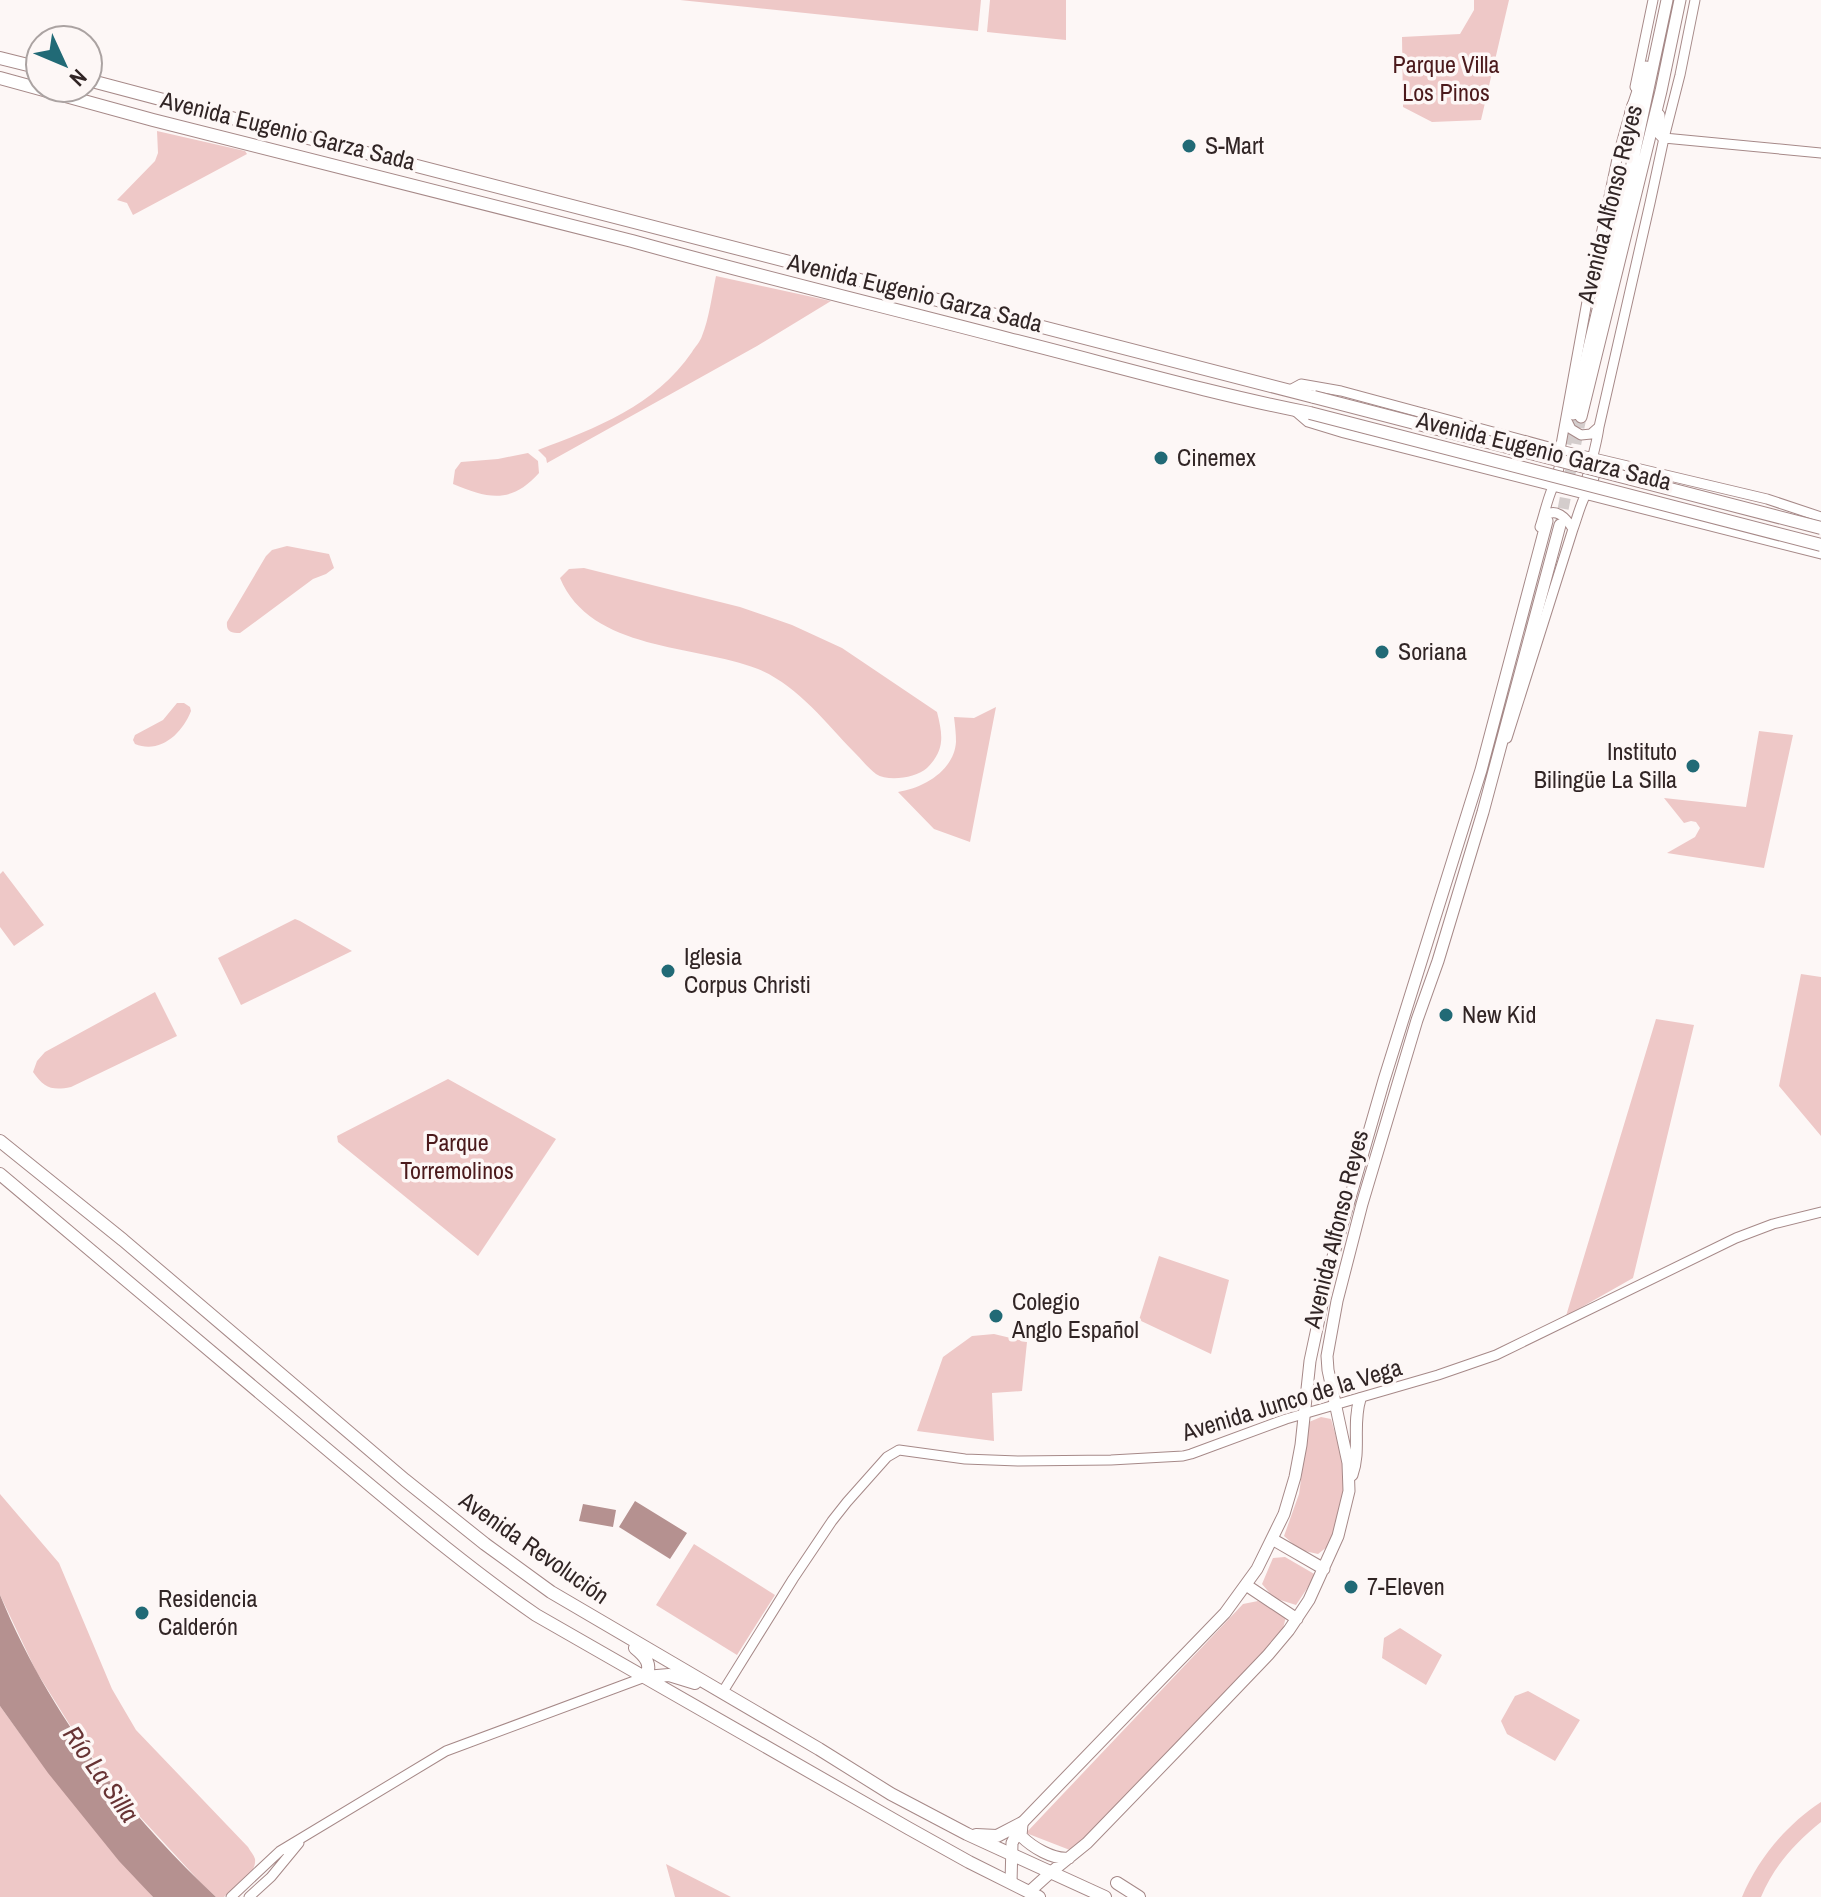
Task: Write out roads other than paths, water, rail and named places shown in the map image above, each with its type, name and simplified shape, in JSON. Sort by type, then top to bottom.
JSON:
[{"type":"main road","name":"Avenida Alfonso Reyes","points":[[1573,417],[1667,0]]},
{"type":"main road","name":"Avenida Alfonso Reyes","points":[[1573,417],[1661,91],[1680,0]]},
{"type":"main road","points":[[1631,112],[1659,37]]},
{"type":"main road","points":[[0,58],[24,64]]},
{"type":"main road","name":"Avenida Eugenio Garza Sada","points":[[0,78],[1208,391],[1310,413],[1821,545]]},
{"type":"main road","name":"Avenida Eugenio Garza Sada","points":[[104,84],[1821,528]]},
{"type":"main road","points":[[1661,91],[1659,128],[1664,138]]},
{"type":"main road","name":"Avenida Alfonso Reyes","points":[[1011,1883],[1010,1855],[1022,1823],[1219,1619],[1246,1585],[1284,1514],[1295,1477],[1315,1338],[1340,1228],[1486,749],[1545,519]]},
{"type":"main road","name":"Avenida Alfonso Reyes","points":[[1034,1895],[1050,1873],[1117,1812],[1268,1655],[1297,1619],[1324,1569],[1348,1501],[1350,1479],[1329,1381],[1327,1356],[1337,1301],[1401,1071],[1483,812],[1560,525]]},
{"type":"main road","name":"Avenida Revolución","points":[[0,1141],[123,1240],[444,1512],[526,1574],[891,1794],[1010,1855],[1105,1897]]},
{"type":"main road","name":"Avenida Revolución","points":[[0,1174],[466,1565],[536,1615],[896,1821],[1034,1895]]},
{"type":"main road","points":[[1350,1479],[1356,1463],[1356,1414],[1360,1399]]},
{"type":"main road","points":[[1272,1539],[1324,1569]]},
{"type":"main road","points":[[1246,1585],[1297,1619]]},
{"type":"main road","points":[[608,1626],[646,1658],[649,1667],[645,1677],[669,1675],[710,1686]]},
{"type":"main road","points":[[967,1834],[997,1836],[1022,1823]]},
{"type":"main road","points":[[1022,1823],[1021,1836],[1028,1843],[1058,1858],[1071,1857]]},
{"type":"main road","points":[[1117,1883],[1139,1897]]},
{"type":"street","name":"Avenida Alfonso Reyes","points":[[1555,470],[1555,457],[1573,417],[1586,308],[1653,0]]},
{"type":"street","name":"Avenida Alfonso Reyes","points":[[1591,477],[1597,468],[1594,457],[1599,427],[1695,0]]},
{"type":"street","points":[[1664,138],[1821,153]]},
{"type":"street","points":[[1288,391],[1301,384],[1327,388],[1560,450],[1767,499],[1821,517]]},
{"type":"street","points":[[1294,410],[1308,422],[1821,554]]},
{"type":"street","points":[[1573,417],[1571,429],[1581,435],[1591,434],[1599,427]]},
{"type":"street","points":[[1502,474],[1513,468],[1518,460],[1519,450],[1512,437]]},
{"type":"street","points":[[1502,474],[1529,469],[1572,469],[1594,457]]},
{"type":"street","points":[[1545,519],[1552,487],[1550,479],[1555,470]]},
{"type":"street","points":[[1552,487],[1591,477],[1624,479],[1659,474]]},
{"type":"street","points":[[1644,509],[1639,501],[1642,487],[1648,479],[1659,474]]},
{"type":"street","points":[[1501,746],[1510,732],[1573,529],[1586,495],[1592,488],[1591,477]]},
{"type":"street","points":[[1545,519],[1551,512],[1559,513],[1573,529]]},
{"type":"street","name":"Avenida Junco de la Vega","points":[[722,1693],[832,1521],[887,1457],[899,1450],[965,1459],[1018,1461],[1183,1456],[1286,1419],[1360,1399],[1496,1355],[1736,1238],[1773,1224],[1821,1212]]},
{"type":"street","points":[[231,1897],[280,1851],[446,1751],[645,1677]]},
{"type":"street","points":[[249,1897],[271,1877],[301,1840]]},
{"type":"water","points":[[635,1501],[687,1533],[670,1559],[619,1527]]},
{"type":"water","points":[[583,1504],[616,1510],[613,1527],[579,1521]]},
{"type":"water","name":"Río La Silla","points":[[0,1595],[41,1679],[92,1757],[150,1830],[216,1897],[153,1897],[119,1861],[48,1773],[0,1706]]},
{"type":"tunnel","points":[[1560,525],[1581,417]]},
{"type":"tunnel","points":[[1562,460],[1572,418]]},
{"type":"place","name":"S-Mart","points":[[1189,146]]},
{"type":"place","name":"Cinemex","points":[[1161,458]]},
{"type":"place","name":"Soriana","points":[[1382,652]]},
{"type":"place","name":"Instituto Bilingüe La Silla","points":[[1693,766]]},
{"type":"place","name":"Iglesia Corpus Christi","points":[[668,971]]},
{"type":"place","name":"New Kid","points":[[1446,1015]]},
{"type":"place","name":"Colegio Anglo Español","points":[[996,1316]]},
{"type":"place","name":"7-Eleven","points":[[1351,1587]]},
{"type":"place","name":"Residencia Calderón","points":[[142,1613]]},
{"type":"park label","name":"Parque Villa Los Pinos","points":[[1446,79]]},
{"type":"park label","name":"Parque Torremolinos","points":[[457,1157]]}]
